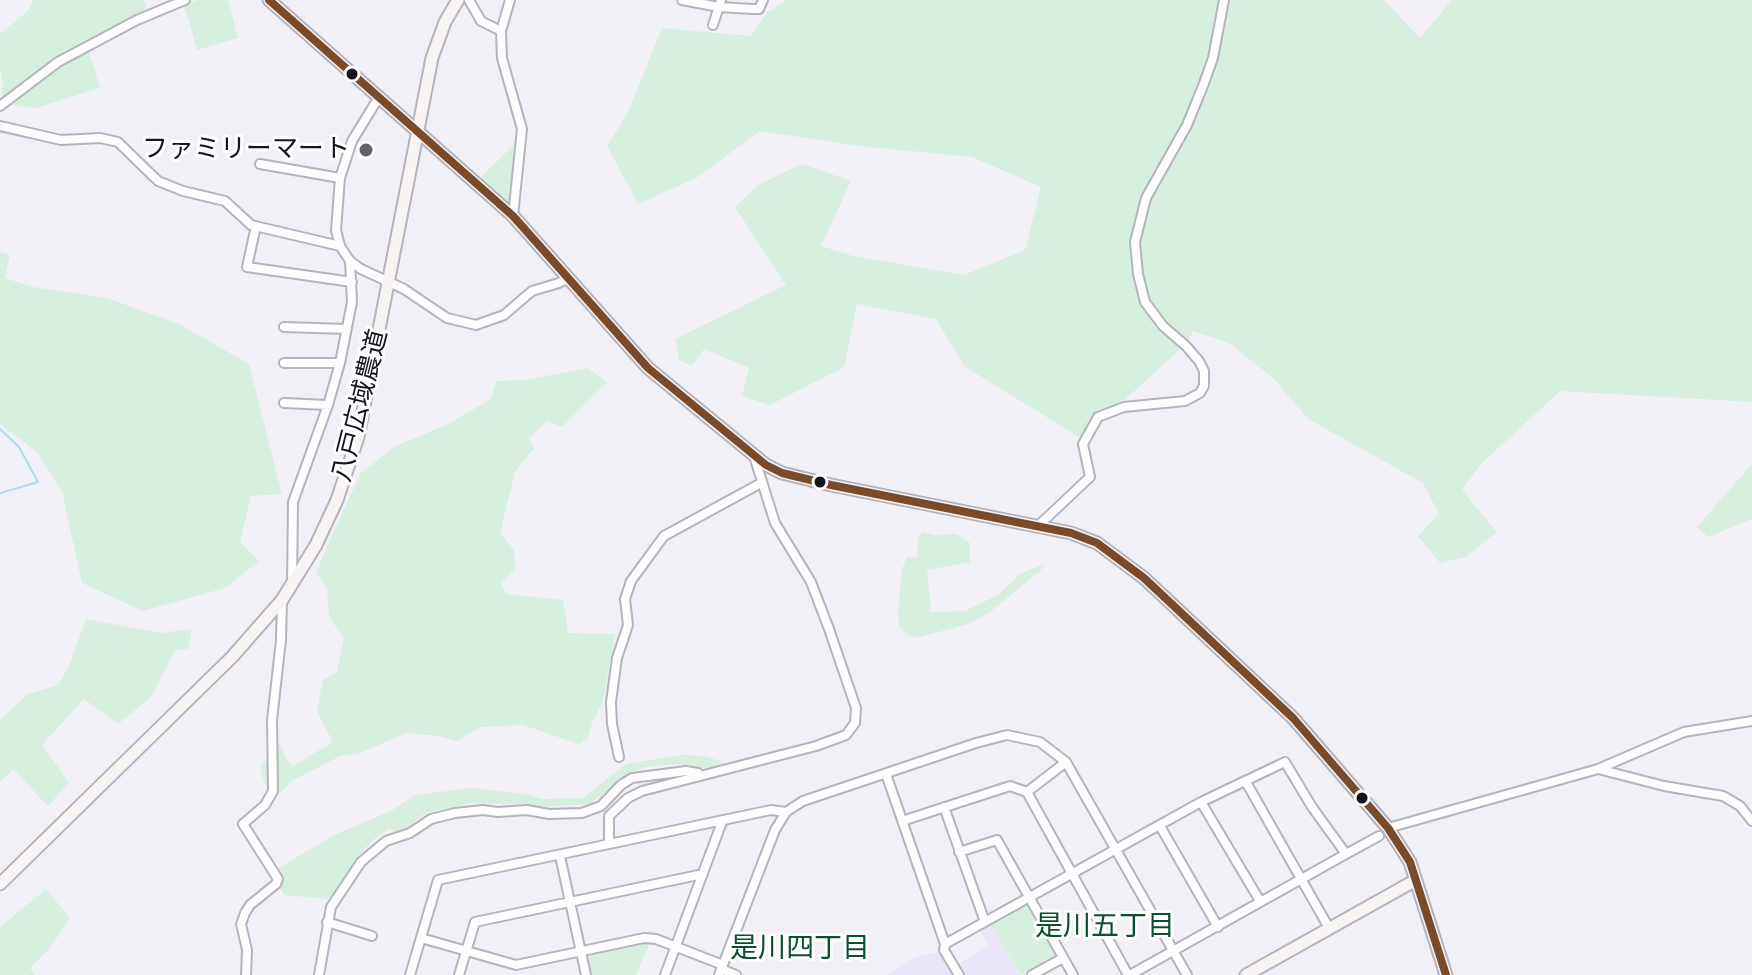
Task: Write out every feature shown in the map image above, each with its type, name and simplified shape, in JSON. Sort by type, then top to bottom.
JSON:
[{"type":"main road","points":[[269,0],[513,216],[648,368],[754,456],[782,473],[1071,533],[1097,543],[1144,578],[1293,718],[1410,862],[1446,975]]},
{"type":"main road","name":"八戸広域農道","points":[[0,884],[232,657],[282,600],[327,523],[348,471],[365,408],[432,58],[445,22],[458,0]]},
{"type":"main road","points":[[1246,975],[1416,880]]},
{"type":"street","points":[[0,106],[58,62],[137,20],[185,0]]},
{"type":"street","points":[[469,0],[481,21],[501,31]]},
{"type":"street","points":[[510,0],[501,31],[502,58],[522,129],[513,216]]},
{"type":"street","points":[[682,0],[759,9],[763,0]]},
{"type":"street","points":[[1038,526],[1090,477],[1083,444],[1098,417],[1124,407],[1185,401],[1200,393],[1204,386],[1204,371],[1199,361],[1163,326],[1145,302],[1135,242],[1146,198],[1187,125],[1203,86],[1213,58],[1224,0]]},
{"type":"street","points":[[713,25],[720,4]]},
{"type":"street","points":[[379,97],[352,141],[340,178],[336,230],[340,246],[350,261],[447,318],[476,325],[504,315],[532,291],[568,278]]},
{"type":"street","points":[[0,126],[61,140],[100,138],[118,142],[158,181],[183,191],[225,201],[238,216],[256,226],[340,246]]},
{"type":"street","points":[[260,164],[340,178]]},
{"type":"street","points":[[256,226],[247,267],[352,282]]},
{"type":"street","points":[[293,584],[293,502],[340,363],[352,302],[350,261]]},
{"type":"street","points":[[284,327],[346,329]]},
{"type":"street","points":[[284,363],[340,363]]},
{"type":"street","points":[[284,403],[328,405]]},
{"type":"street","points":[[609,844],[607,819],[628,798],[642,791],[816,746],[846,735],[857,718],[846,676],[811,582],[775,523],[754,456]]},
{"type":"street","points":[[619,757],[611,702],[617,658],[628,625],[625,599],[631,581],[664,536],[761,483]]},
{"type":"street","points":[[246,975],[247,950],[241,924],[250,905],[278,879],[243,824],[265,805],[273,791],[272,720],[282,600]]},
{"type":"street","points":[[902,821],[1010,786],[1027,792],[1129,975],[1384,832],[1598,769],[1667,737],[1752,721]]},
{"type":"street","points":[[721,970],[775,830],[786,812],[803,801],[1007,735],[1040,742],[1066,762],[1187,975]]},
{"type":"street","points":[[1027,792],[1066,762]]},
{"type":"street","points":[[945,944],[1201,802],[1285,762],[1346,854]]},
{"type":"street","points":[[1598,769],[1664,786],[1723,796],[1740,806],[1752,821]]},
{"type":"street","points":[[319,975],[331,907],[367,856],[386,841],[410,833],[431,819],[470,810],[527,810],[549,814],[590,812],[632,778],[686,771],[700,776]]},
{"type":"street","points":[[886,774],[945,944],[944,950],[959,975]]},
{"type":"street","points":[[1246,782],[1329,928]]},
{"type":"street","points":[[1201,802],[1260,901]]},
{"type":"street","points":[[944,807],[985,922]]},
{"type":"street","points":[[410,975],[438,880],[771,810],[786,812]]},
{"type":"street","points":[[665,975],[722,822]]},
{"type":"street","points":[[1160,826],[1218,927]]},
{"type":"street","points":[[959,852],[997,840],[1073,975]]},
{"type":"street","points":[[560,856],[586,975]]},
{"type":"street","points":[[459,975],[475,922],[703,874]]},
{"type":"street","points":[[327,922],[372,936]]},
{"type":"street","points":[[421,938],[516,965],[644,938],[676,946],[736,975]]},
{"type":"street","points":[[1032,975],[1063,958]]},
{"type":"shaded area","points":[[991,925],[1020,975],[963,975],[957,965],[988,945],[980,932]]},
{"type":"shaded area","points":[[944,953],[956,975],[887,975],[915,957]]},
{"type":"green space","points":[[33,0],[145,0],[146,9],[87,45],[100,88],[36,108],[0,104],[3,83],[0,34],[29,10]]},
{"type":"green space","points":[[198,0],[228,0],[238,38],[197,50],[184,4]]},
{"type":"green space","points":[[787,0],[1384,0],[1420,38],[1452,0],[1752,0],[1752,402],[1560,391],[1480,465],[1462,490],[1497,532],[1466,557],[1440,563],[1418,536],[1439,514],[1423,483],[1308,419],[1274,379],[1229,343],[1193,331],[1188,342],[1082,439],[964,366],[936,319],[857,304],[844,367],[770,405],[742,396],[749,368],[704,349],[692,366],[679,360],[675,339],[786,285],[735,207],[758,185],[802,164],[851,181],[821,246],[853,256],[964,275],[1025,250],[1041,187],[972,157],[859,146],[760,131],[696,178],[638,204],[607,146],[627,114],[662,28],[750,36],[768,12]]},
{"type":"green space","points":[[519,140],[511,204],[480,178]]},
{"type":"green space","points":[[0,252],[10,255],[5,278],[33,287],[107,298],[179,324],[249,364],[282,494],[251,496],[240,542],[259,561],[225,588],[143,611],[82,583],[62,492],[37,452],[0,424]]},
{"type":"green space","points":[[588,368],[607,382],[562,427],[547,421],[529,438],[534,448],[515,472],[500,533],[514,550],[515,569],[501,583],[506,594],[563,600],[568,633],[615,634],[603,701],[588,738],[579,744],[523,725],[480,727],[457,741],[406,733],[358,754],[340,756],[290,782],[281,793],[269,790],[260,766],[270,757],[274,742],[280,744],[293,766],[333,742],[317,712],[323,680],[337,672],[344,638],[329,617],[327,588],[316,572],[360,474],[394,447],[448,424],[491,399],[496,381],[525,380]]},
{"type":"green space","points":[[1752,464],[1752,519],[1708,537],[1697,527]]},
{"type":"green space","points":[[923,532],[956,534],[970,543],[970,562],[927,570],[931,612],[965,611],[998,595],[1020,574],[1044,564],[1041,570],[990,612],[968,624],[917,638],[907,635],[899,626],[898,611],[902,569],[907,557],[917,557],[918,536]]},
{"type":"green space","points":[[86,619],[161,633],[192,629],[188,649],[175,650],[151,697],[118,724],[84,699],[42,745],[69,783],[48,806],[13,769],[0,782],[0,720],[28,694],[58,685],[69,666]]},
{"type":"green space","points":[[682,755],[721,761],[717,766],[706,768],[678,764],[651,766],[630,772],[590,804],[543,807],[472,803],[425,813],[409,826],[396,831],[388,829],[373,840],[328,899],[284,895],[280,889],[283,876],[279,868],[334,835],[391,811],[415,795],[472,788],[541,799],[583,798],[626,764]]},
{"type":"green space","points":[[46,889],[70,918],[50,948],[30,968],[35,975],[0,975],[0,927]]},
{"type":"green space","points":[[1030,905],[1057,952],[1056,958],[1021,975],[991,925]]},
{"type":"green space","points":[[650,942],[636,975],[590,975],[586,957],[588,952]]},
{"type":"waterway","points":[[0,429],[19,447],[38,482],[0,493]]},
{"type":"transit line","points":[[269,0],[513,216],[648,368],[766,465],[782,473],[831,485],[1071,533],[1097,543],[1144,578],[1293,718],[1388,828],[1410,862],[1446,975]]},
{"type":"place","name":"ファミリーマート","points":[[366,150]]},
{"type":"district","name":"是川五丁目","points":[[1105,928]]},
{"type":"district","name":"是川四丁目","points":[[800,950]]}]
